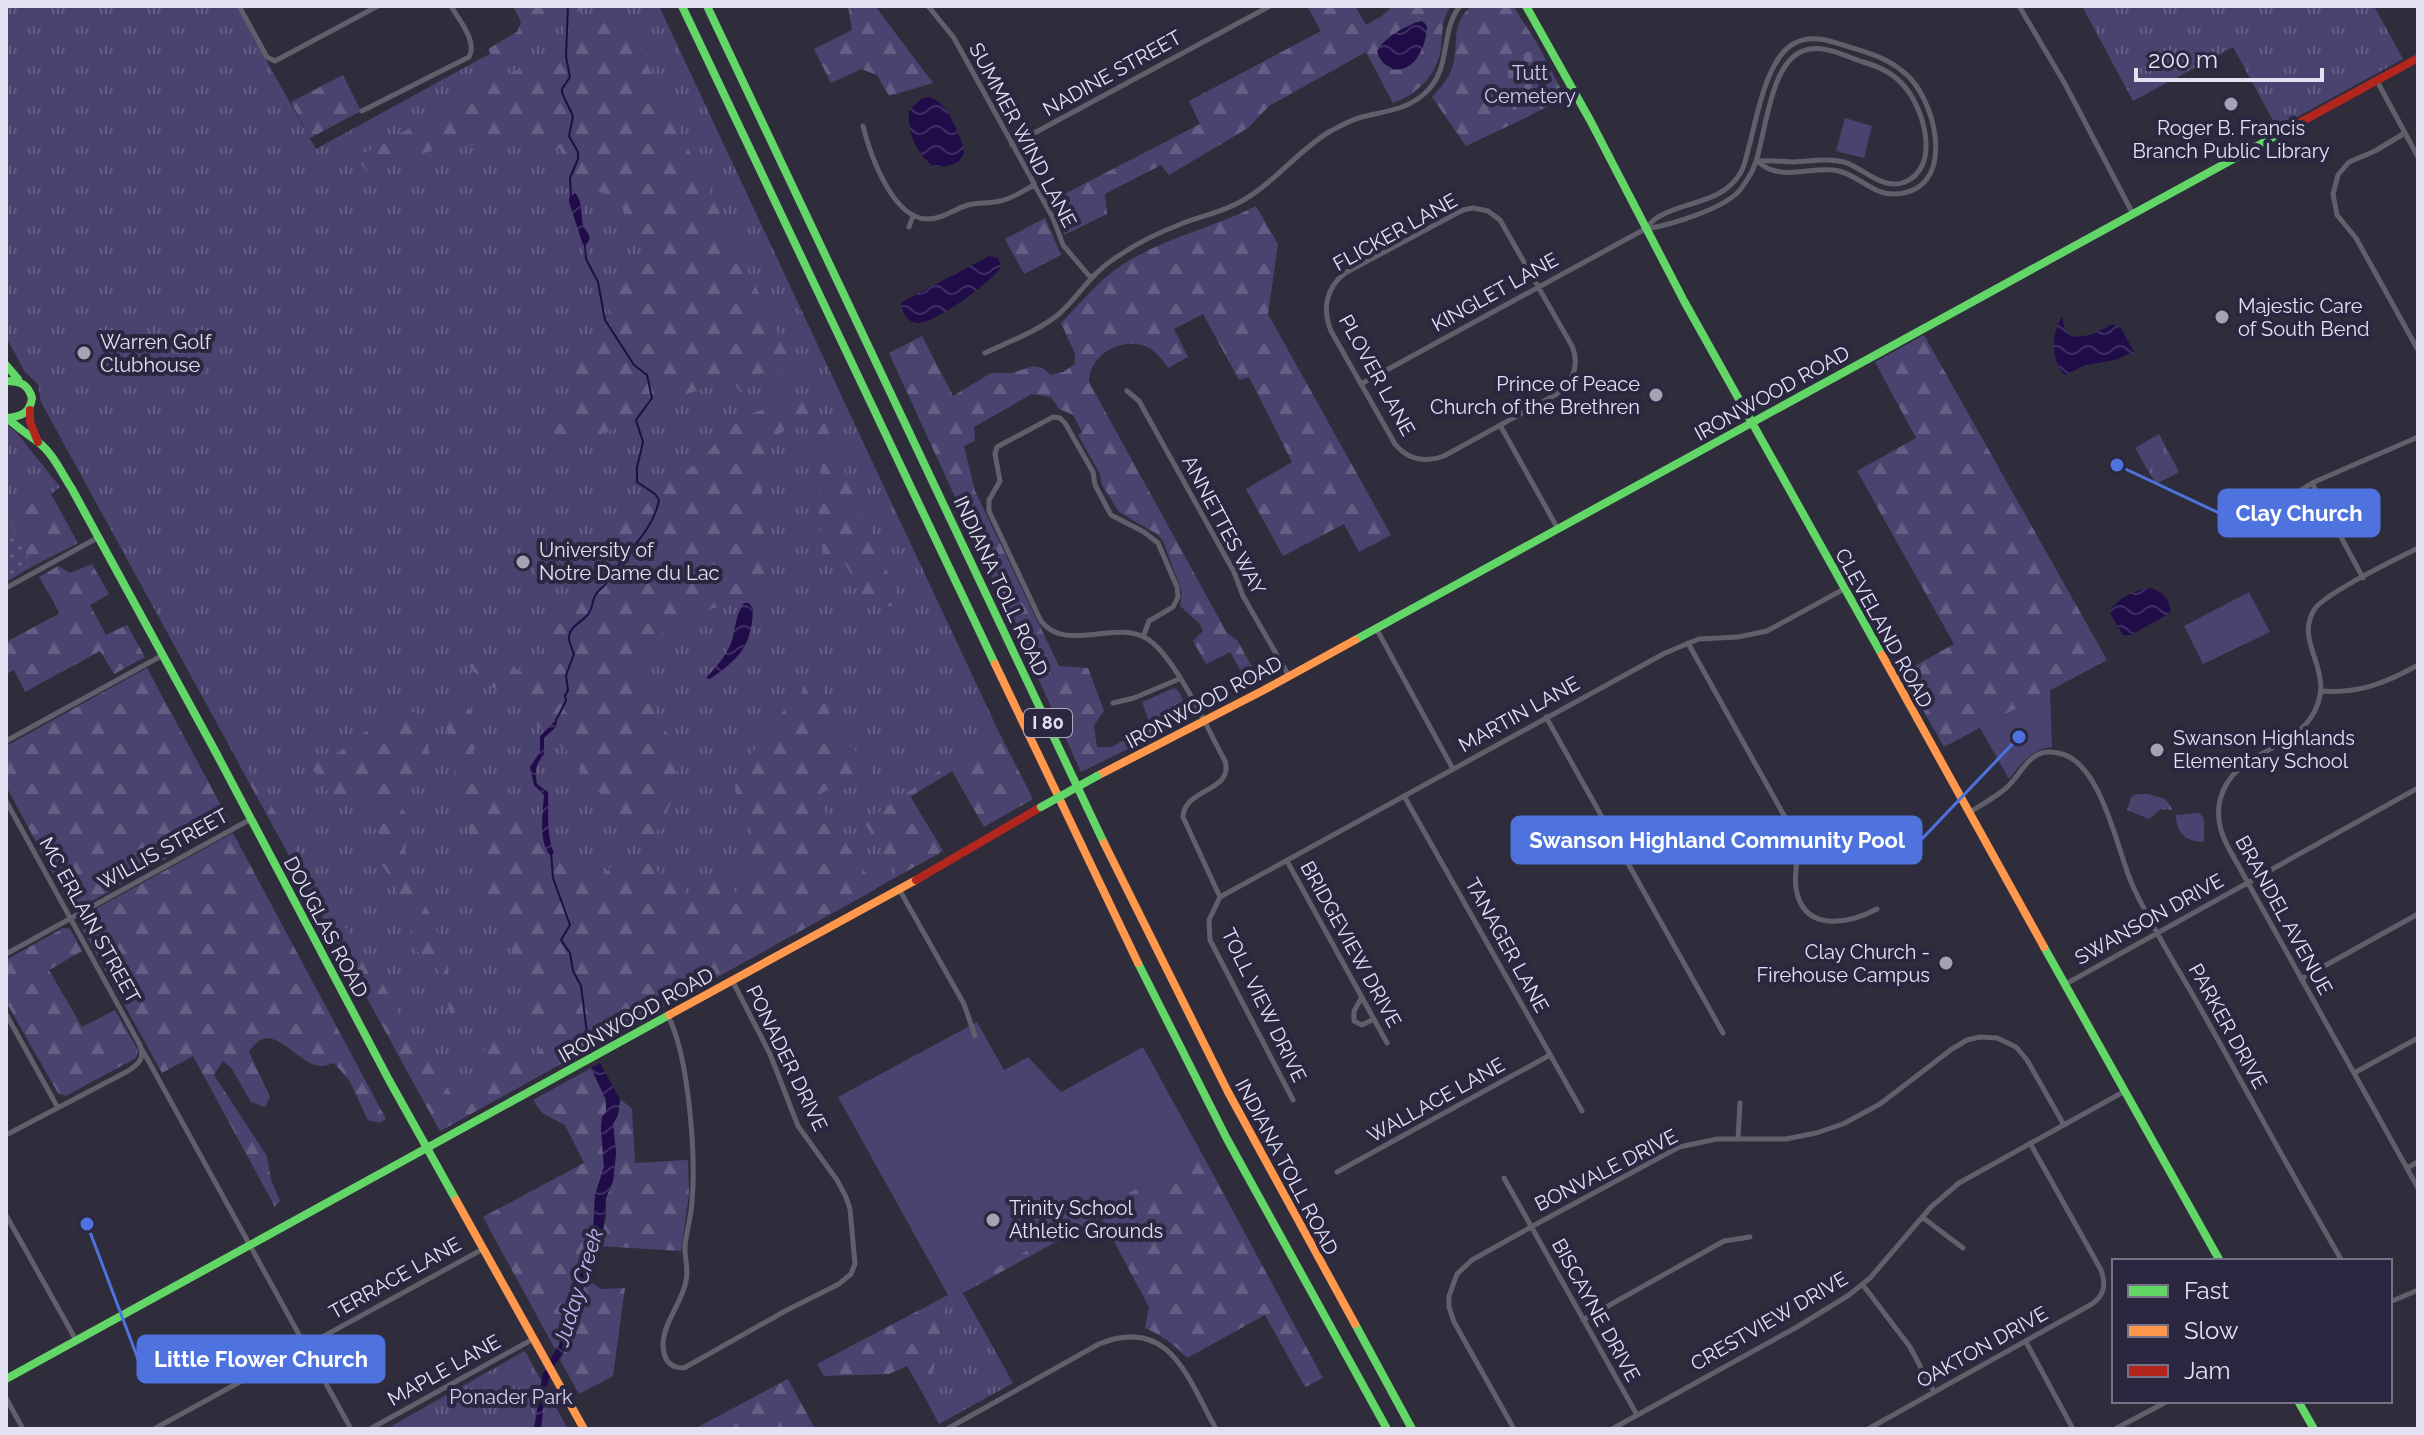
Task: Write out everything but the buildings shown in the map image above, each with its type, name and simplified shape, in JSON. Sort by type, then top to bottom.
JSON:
[{"type":"main road","name":"INDIANA TOLL ROAD","points":[[682,6],[1140,968],[1227,1139],[1387,1429]]},
{"type":"main road","name":"INDIANA TOLL ROAD","points":[[707,6],[1196,1031],[1412,1429]]},
{"type":"main road","name":"CLEVELAND ROAD","points":[[1526,6],[1751,422],[2219,1259]]},
{"type":"main road","name":"IRONWOOD ROAD","points":[[6,1379],[899,889],[1097,776],[1289,676],[2418,58]]},
{"type":"main road","points":[[6,365],[20,381]]},
{"type":"main road","points":[[6,381],[20,381]]},
{"type":"main road","name":"DOUGLAS ROAD","points":[[20,381],[32,395],[30,422],[38,442],[61,471],[99,537],[426,1147],[584,1429]]},
{"type":"main road","points":[[7,418],[18,418],[30,408]]},
{"type":"main road","name":"DOUGLAS ROAD","points":[[7,418],[38,442]]},
{"type":"main road","points":[[2299,1403],[2314,1429]]},
{"type":"street","points":[[239,6],[270,60],[279,60],[378,6]]},
{"type":"street","points":[[362,111],[434,73],[465,61],[472,54],[472,47],[451,6]]},
{"type":"street","name":"SUMMER WIND LANE","points":[[928,6],[954,38],[1053,218],[1063,245],[1091,278]]},
{"type":"street","name":"NADINE STREET","points":[[1012,145],[1270,6]]},
{"type":"street","points":[[985,353],[1057,316],[1091,278],[1122,254],[1167,230],[1239,203],[1337,127],[1362,117],[1392,112],[1423,95],[1440,74],[1448,47],[1451,20],[1460,6]]},
{"type":"street","points":[[2019,6],[2073,97],[2133,214]]},
{"type":"street","points":[[1645,229],[1656,217],[1721,193],[1737,179],[1745,163],[1769,76],[1788,47],[1802,40],[1827,40],[1879,56],[1898,67],[1914,83],[1925,103],[1937,148],[1935,163],[1927,178],[1912,190],[1895,194],[1876,190],[1836,170],[1787,172],[1772,170],[1757,161]]},
{"type":"street","points":[[1645,229],[1707,211],[1741,189],[1757,161],[1764,124],[1778,80],[1794,55],[1808,49],[1825,50],[1852,58],[1893,75],[1911,95],[1926,143],[1926,156],[1920,171],[1900,183],[1883,182],[1857,167],[1833,160],[1757,161]]},
{"type":"street","points":[[2377,81],[2418,157]]},
{"type":"street","points":[[863,126],[891,193],[902,209],[913,216],[926,219],[941,217],[965,206],[1007,199],[1034,185]]},
{"type":"street","points":[[2405,133],[2375,151],[2354,159],[2338,175],[2333,194],[2337,215],[2356,238],[2418,350]]},
{"type":"street","name":"FLICKER LANE","points":[[1327,297],[1332,286],[1345,273],[1463,210],[1473,208],[1485,209],[1505,227],[1538,286]]},
{"type":"street","points":[[909,227],[913,216]]},
{"type":"street","name":"KINGLET LANE","points":[[1361,384],[1645,229]]},
{"type":"street","points":[[1538,286],[1572,346],[1576,367],[1561,390],[1500,425],[1558,529]]},
{"type":"street","name":"PLOVER LANE","points":[[1327,297],[1328,323],[1397,447],[1416,459],[1438,458],[1500,425]]},
{"type":"street","name":"ANNETTES WAY","points":[[1127,391],[1139,401],[1289,676]]},
{"type":"street","points":[[1143,637],[1149,621],[1173,607],[1178,597],[1177,587],[1158,543],[1111,515],[1097,490],[1093,472],[1065,423],[1056,417],[1003,443],[995,450],[1000,481],[989,500],[989,511],[1041,621],[1055,633],[1132,633],[1143,637],[1163,653],[1225,761],[1227,774],[1221,782],[1188,802],[1183,810],[1183,817],[1220,897]]},
{"type":"street","points":[[2250,528],[2312,483],[2418,437]]},
{"type":"street","points":[[2312,483],[2363,578]]},
{"type":"street","points":[[6,588],[99,537]]},
{"type":"street","points":[[2418,548],[2328,597],[2313,611],[2308,637],[2320,672],[2321,691],[2366,689],[2385,683],[2418,665]]},
{"type":"street","name":"MARTIN LANE","points":[[1220,897],[1688,642],[1767,631],[1844,589]]},
{"type":"street","points":[[1376,628],[1453,769]]},
{"type":"street","points":[[1688,642],[1796,837],[1795,884],[1799,899],[1816,917],[1832,923],[1849,921],[1877,909]]},
{"type":"street","points":[[6,741],[163,655]]},
{"type":"street","points":[[1113,703],[1144,695],[1179,679]]},
{"type":"street","name":"BRANDEL AVENUE","points":[[2321,691],[2316,708],[2301,729],[2236,771],[2225,787],[2219,807],[2219,824],[2247,882],[2418,1188]]},
{"type":"street","points":[[1546,717],[1723,1033]]},
{"type":"street","name":"PARKER DRIVE","points":[[1969,813],[2008,787],[2025,764],[2044,752],[2060,753],[2073,759],[2090,779],[2101,800],[2130,880],[2157,932],[2341,1259]]},
{"type":"street","name":"SWANSON DRIVE","points":[[2064,985],[2418,788]]},
{"type":"street","name":"TANAGER LANE","points":[[1404,796],[1582,1111]]},
{"type":"street","name":"MC ERLAIN STREET","points":[[6,801],[249,1245]]},
{"type":"street","name":"WILLIS STREET","points":[[6,954],[251,819]]},
{"type":"street","name":"BRIDGEVIEW DRIVE","points":[[1287,861],[1387,1043]]},
{"type":"street","points":[[899,889],[964,1004],[975,1036]]},
{"type":"street","name":"TOLL VIEW DRIVE","points":[[1220,897],[1209,920],[1210,940],[1293,1100]]},
{"type":"street","points":[[2301,979],[2418,914]]},
{"type":"street","name":"PONADER DRIVE","points":[[668,1016],[676,1036],[686,1084],[693,1192],[685,1244],[687,1278],[665,1332],[667,1361],[678,1368],[689,1366],[839,1284],[851,1274],[855,1264],[846,1197],[798,1126],[770,1054],[732,980]]},
{"type":"street","points":[[1362,997],[1354,1011],[1354,1021],[1362,1025],[1374,1019]]},
{"type":"street","points":[[6,1014],[58,1108]]},
{"type":"street","name":"BONVALE DRIVE","points":[[1514,1429],[1454,1322],[1449,1296],[1462,1268],[1531,1227],[1679,1147],[1704,1140],[1786,1139],[1823,1131],[1865,1114],[1962,1043],[1988,1037],[2003,1039],[2016,1047],[2027,1060],[2064,1125]]},
{"type":"street","points":[[2354,1073],[2418,1038]]},
{"type":"street","points":[[6,1135],[128,1071],[139,1063],[142,1053]]},
{"type":"street","name":"WALLACE LANE","points":[[1337,1172],[1550,1055]]},
{"type":"street","name":"CRESTVIEW DRIVE","points":[[1612,1429],[1797,1327],[1863,1285],[1922,1217],[1959,1183],[2125,1091]]},
{"type":"street","points":[[1738,1139],[1740,1103]]},
{"type":"street","name":"OAKTON DRIVE","points":[[1868,1429],[2097,1301],[2105,1286],[2101,1270],[2030,1143]]},
{"type":"street","points":[[2407,1168],[2418,1162]]},
{"type":"street","name":"BISCAYNE DRIVE","points":[[1504,1178],[1637,1415]]},
{"type":"street","points":[[6,1215],[76,1340]]},
{"type":"street","points":[[1922,1217],[1963,1248]]},
{"type":"street","points":[[1583,1320],[1724,1241],[1750,1237]]},
{"type":"street","points":[[249,1245],[351,1429]]},
{"type":"street","name":"TERRACE LANE","points":[[154,1429],[484,1248]]},
{"type":"street","points":[[1863,1285],[1910,1347],[1934,1392]]},
{"type":"street","points":[[2392,1301],[2418,1290]]},
{"type":"street","points":[[947,1429],[1099,1344],[1116,1337],[1134,1336],[1154,1341],[1171,1353],[1216,1429]]},
{"type":"street","name":"MAPLE LANE","points":[[370,1429],[536,1342]]},
{"type":"street","points":[[2026,1342],[2073,1429]]},
{"type":"street","points":[[6,1398],[23,1429]]},
{"type":"street","points":[[2115,1429],[2164,1403]]},
{"type":"green space","name":"University of Notre Dame du Lac","points":[[6,6],[236,6],[316,149],[577,6],[659,6],[1003,741],[910,796],[943,851],[440,1131],[41,402],[38,384],[25,372],[6,337]]},
{"type":"green space","points":[[513,6],[588,6],[493,58],[488,49],[517,32],[521,22]]},
{"type":"green space","points":[[848,6],[875,6],[933,83],[889,96],[877,75],[861,69],[831,83],[814,49],[852,30]]},
{"type":"green space","points":[[1307,6],[1355,6],[1366,25],[1393,6],[1451,6],[1444,21],[1435,67],[1425,82],[1410,94],[1393,103],[1366,52],[1269,106],[1248,128],[1169,175],[1161,165],[1105,194],[1107,214],[1064,235],[1051,201],[1200,124],[1189,101],[1321,31]],"holes":[[[1416,22],[1425,23],[1425,39],[1419,53],[1407,64],[1392,70],[1386,40]]]},
{"type":"green space","points":[[1471,6],[1513,6],[1537,43],[1495,73],[1519,121],[1466,146],[1432,97],[1451,70],[1457,28]]},
{"type":"green space","points":[[2082,6],[2374,6],[2403,59],[2277,128],[2233,47],[2133,101]]},
{"type":"green space","points":[[604,23],[631,31],[794,365],[780,374],[762,373],[753,379],[751,387],[741,393],[728,380],[681,396],[635,422],[583,440],[567,453],[559,444],[549,421],[552,413],[574,396],[560,373],[566,364],[591,353],[596,336],[611,323],[604,294],[632,278],[645,263],[638,237],[628,226],[618,194],[608,195],[553,174],[560,169],[564,160],[560,149],[526,136],[477,145],[463,144],[419,154],[367,172],[357,157]]},
{"type":"green space","name":"Tutt Cemetery","points":[[1537,43],[1565,97],[1519,121],[1494,73]]},
{"type":"green space","points":[[343,75],[361,111],[310,138],[291,102]]},
{"type":"green space","points":[[1845,118],[1872,126],[1864,158],[1836,151]]},
{"type":"green space","points":[[1256,206],[1278,244],[1268,314],[1391,535],[1359,552],[1344,524],[1283,556],[1246,489],[1292,462],[1249,377],[1239,380],[1203,314],[1174,329],[1188,357],[1168,368],[1152,350],[1135,344],[1116,346],[1100,356],[1090,372],[1089,382],[1227,633],[1237,640],[1259,679],[1249,685],[1230,652],[1206,664],[1193,641],[1203,631],[1200,624],[1180,606],[1182,592],[1163,541],[1157,534],[1119,512],[1078,435],[1082,432],[1073,415],[1059,409],[1051,397],[1032,394],[974,427],[975,441],[964,446],[975,491],[1059,666],[1088,668],[1104,711],[1094,725],[1097,747],[1111,747],[1151,727],[1142,702],[1174,688],[1190,714],[1189,719],[1081,772],[889,353],[922,336],[953,396],[991,373],[1012,373],[1033,366],[1043,368],[1051,375],[1063,372],[1075,364],[1075,354],[1061,323],[1107,276],[1157,246]]},
{"type":"green space","points":[[1045,218],[1061,255],[1024,274],[1005,239]]},
{"type":"green space","points":[[1924,335],[2107,660],[1944,747],[1902,673],[1954,644],[1857,471],[1916,438],[1875,362]]},
{"type":"green space","points":[[804,394],[819,410],[897,595],[895,605],[880,608],[863,596],[842,558],[823,555],[819,517],[821,461],[816,441],[806,427],[786,430],[773,441],[765,458],[762,503],[765,565],[758,595],[695,615],[667,630],[636,665],[635,675],[666,732],[676,741],[683,765],[671,778],[678,789],[657,832],[649,839],[642,837],[631,828],[609,799],[587,788],[580,774],[580,762],[532,721],[520,689],[506,686],[493,688],[473,670],[468,655],[473,652],[483,661],[501,661],[528,676],[537,674],[554,613],[578,578],[599,538],[643,496],[700,461],[714,445],[720,432],[738,418]]},
{"type":"green space","points":[[6,424],[17,433],[60,487],[6,518]]},
{"type":"green space","points":[[2159,434],[2179,472],[2156,484],[2135,448]]},
{"type":"green space","points":[[51,494],[78,543],[33,566],[7,517]]},
{"type":"green space","points":[[6,518],[33,566],[6,582]]},
{"type":"green space","points":[[92,564],[109,594],[90,605],[106,635],[127,625],[145,657],[114,674],[100,651],[25,692],[14,670],[6,674],[6,642],[60,613],[39,577],[58,566],[70,573]]},
{"type":"green space","points":[[2249,592],[2270,632],[2203,664],[2184,626]]},
{"type":"green space","points":[[147,668],[230,822],[78,909],[70,905],[6,786],[6,746]]},
{"type":"green space","points":[[809,677],[820,681],[835,734],[873,765],[872,774],[857,784],[847,789],[829,789],[820,794],[825,811],[876,889],[440,1131],[238,762],[243,761],[281,821],[314,889],[373,966],[423,1057],[463,1106],[474,1100],[483,1069],[485,1040],[491,1037],[505,1039],[518,1061],[537,1054],[544,1037],[539,1024],[528,1014],[526,994],[512,952],[491,903],[481,889],[482,866],[461,808],[446,721],[447,708],[468,706],[481,739],[473,751],[483,771],[493,785],[517,796],[541,822],[546,852],[595,880],[619,862],[646,860],[656,871],[680,879],[682,897],[691,902],[700,891],[705,874],[724,878],[736,893],[745,894],[752,886],[746,863],[751,849],[751,831],[743,806],[736,796],[735,781],[784,710],[799,706],[803,687]]},
{"type":"green space","points":[[2050,690],[2052,747],[2033,754],[2009,779],[1980,728]]},
{"type":"green space","points":[[410,711],[425,718],[429,754],[427,769],[396,789],[408,830],[405,849],[408,866],[448,956],[448,988],[455,1013],[450,1013],[434,962],[416,951],[398,894],[381,863],[385,842],[373,825],[371,811],[363,800],[348,803],[338,795],[330,794],[313,769],[317,757],[338,752],[368,730]]},
{"type":"green space","points":[[1000,734],[1033,799],[984,827],[952,771],[910,797],[943,851],[898,876],[864,822]]},
{"type":"green space","points":[[2137,794],[2165,799],[2173,810],[2161,809],[2149,819],[2127,810],[2132,796]]},
{"type":"green space","points":[[2199,813],[2204,818],[2204,842],[2183,835],[2176,821],[2176,815]]},
{"type":"green space","points":[[233,833],[386,1119],[379,1123],[368,1120],[349,1080],[334,1063],[321,1066],[311,1063],[275,1040],[266,1038],[249,1052],[270,1097],[265,1107],[251,1102],[232,1069],[223,1061],[214,1075],[267,1156],[271,1180],[280,1201],[275,1207],[193,1056],[162,1073],[79,923],[81,917]]},
{"type":"green space","points":[[63,928],[70,929],[82,951],[49,970],[82,1027],[115,1010],[138,1050],[136,1058],[66,1096],[58,1093],[6,1002],[6,960]]},
{"type":"green space","name":"Trinity School Athletic Grounds","points":[[977,1022],[1004,1070],[1028,1057],[1061,1092],[1143,1047],[1201,1152],[948,1295],[838,1097]]},
{"type":"green space","points":[[591,1068],[606,1100],[601,1128],[604,1167],[595,1195],[593,1232],[567,1309],[559,1345],[555,1349],[483,1217],[584,1163],[565,1125],[542,1113],[533,1100]]},
{"type":"green space","points":[[620,1099],[632,1109],[635,1163],[688,1160],[689,1195],[681,1251],[599,1246],[606,1219],[606,1198],[613,1181],[616,1153],[613,1124]]},
{"type":"green space","points":[[1201,1152],[1323,1378],[1305,1387],[1265,1315],[1187,1358],[1168,1341],[1145,1328],[1149,1307],[1101,1217],[963,1293],[960,1288]]},
{"type":"green space","points":[[587,1279],[601,1289],[625,1288],[613,1376],[579,1394],[560,1360],[569,1344],[572,1319]]},
{"type":"green space","points":[[960,1288],[1013,1383],[939,1424],[922,1392],[930,1388],[948,1295]]},
{"type":"green space","points":[[948,1295],[930,1388],[922,1392],[907,1366],[889,1374],[824,1376],[817,1364]]},
{"type":"green space","name":"Ponader Park","points":[[525,1351],[568,1429],[386,1429]]},
{"type":"green space","points":[[788,1379],[815,1429],[694,1429]]},
{"type":"water","points":[[1422,21],[1427,30],[1423,46],[1412,64],[1394,69],[1384,63],[1377,51],[1385,41],[1396,32]]},
{"type":"water","points":[[928,97],[946,110],[964,147],[962,157],[954,164],[933,166],[914,141],[909,110]]},
{"type":"water","points":[[575,193],[581,204],[583,226],[590,238],[583,245],[569,202]]},
{"type":"water","points":[[989,256],[998,258],[1001,267],[975,292],[925,322],[917,323],[906,317],[902,302]]},
{"type":"water","points":[[2062,317],[2065,330],[2072,337],[2091,335],[2113,324],[2121,328],[2134,352],[2115,360],[2086,365],[2065,375],[2057,363],[2054,346]]},
{"type":"water","points":[[2150,588],[2165,597],[2170,613],[2131,635],[2123,635],[2110,610],[2128,595]]},
{"type":"water","points":[[744,603],[749,603],[753,609],[747,642],[729,665],[710,679],[706,678],[728,650]]},
{"type":"water","points":[[555,721],[556,727],[544,738],[544,754],[536,771],[537,784],[548,792],[549,831],[554,853],[550,855],[543,835],[544,795],[534,785],[530,767],[540,752],[540,736]]},
{"type":"water","points":[[600,1063],[620,1099],[613,1124],[616,1153],[613,1181],[606,1198],[603,1233],[572,1319],[569,1344],[552,1369],[541,1429],[534,1429],[543,1371],[559,1345],[567,1309],[593,1232],[595,1195],[604,1167],[601,1128],[606,1100],[591,1068]]},
{"type":"waterway","name":"Juday Creek","points":[[568,6],[566,57],[570,77],[562,93],[573,116],[569,136],[578,152],[570,178],[571,197]]},
{"type":"waterway","name":"Juday Creek","points":[[556,720],[566,701],[566,675],[574,654],[569,640],[570,632],[589,613],[596,594],[651,523],[659,500],[637,482],[643,442],[636,420],[652,398],[647,375],[634,365],[605,320],[598,282],[586,259],[585,245]]},
{"type":"waterway","name":"Juday Creek","points":[[551,852],[553,878],[570,925],[561,940],[570,953],[573,971],[581,986],[590,1056]]},
{"type":"traffic: fast","points":[[682,6],[995,664]]},
{"type":"traffic: fast","points":[[707,6],[1104,843]]},
{"type":"traffic: fast","points":[[1526,6],[1590,120],[1684,301],[1882,655]]},
{"type":"traffic: fast","points":[[1355,640],[2279,134]]},
{"type":"traffic: fast","points":[[6,365],[18,379]]},
{"type":"traffic: fast","points":[[6,381],[23,384],[32,398],[24,413],[8,418]]},
{"type":"traffic: fast","points":[[7,418],[48,452],[72,489],[456,1200]]},
{"type":"traffic: fast","points":[[1041,807],[1097,776]]},
{"type":"traffic: fast","points":[[2044,947],[2219,1259]]},
{"type":"traffic: fast","points":[[1138,963],[1227,1139],[1387,1429]]},
{"type":"traffic: fast","points":[[6,1379],[669,1015]]},
{"type":"traffic: fast","points":[[1355,1324],[1412,1429]]},
{"type":"traffic: fast","points":[[2299,1403],[2314,1429]]},
{"type":"traffic: slow","points":[[1097,776],[1355,640]]},
{"type":"traffic: slow","points":[[1882,655],[2044,947]]},
{"type":"traffic: slow","points":[[995,664],[1138,963]]},
{"type":"traffic: slow","points":[[1104,843],[1228,1092],[1355,1324]]},
{"type":"traffic: slow","points":[[669,1015],[916,880]]},
{"type":"traffic: slow","points":[[456,1200],[584,1429]]},
{"type":"traffic: jam","points":[[2279,134],[2418,58]]},
{"type":"traffic: jam","points":[[30,410],[30,422],[38,442]]},
{"type":"traffic: jam","points":[[916,880],[1041,807]]},
{"type":"place","name":"Roger B. Francis Branch Public Library","points":[[2231,104]]},
{"type":"place","name":"Majestic Care of South Bend","points":[[2222,317]]},
{"type":"place","name":"Warren Golf Clubhouse","points":[[84,353]]},
{"type":"place","name":"Prince of Peace Church of the Brethren","points":[[1656,395]]},
{"type":"place","name":"Clay Church","points":[[2117,465]]},
{"type":"place","name":"University of Notre Dame du Lac","points":[[523,562]]},
{"type":"place","name":"Swanson Highland Community Pool","points":[[2019,737]]},
{"type":"place","name":"Swanson Highlands Elementary School","points":[[2157,750]]},
{"type":"place","name":"Clay Church - Firehouse Campus","points":[[1946,963]]},
{"type":"place","name":"Trinity School Athletic Grounds","points":[[993,1220]]},
{"type":"place","name":"Little Flower Church","points":[[87,1224]]}]
